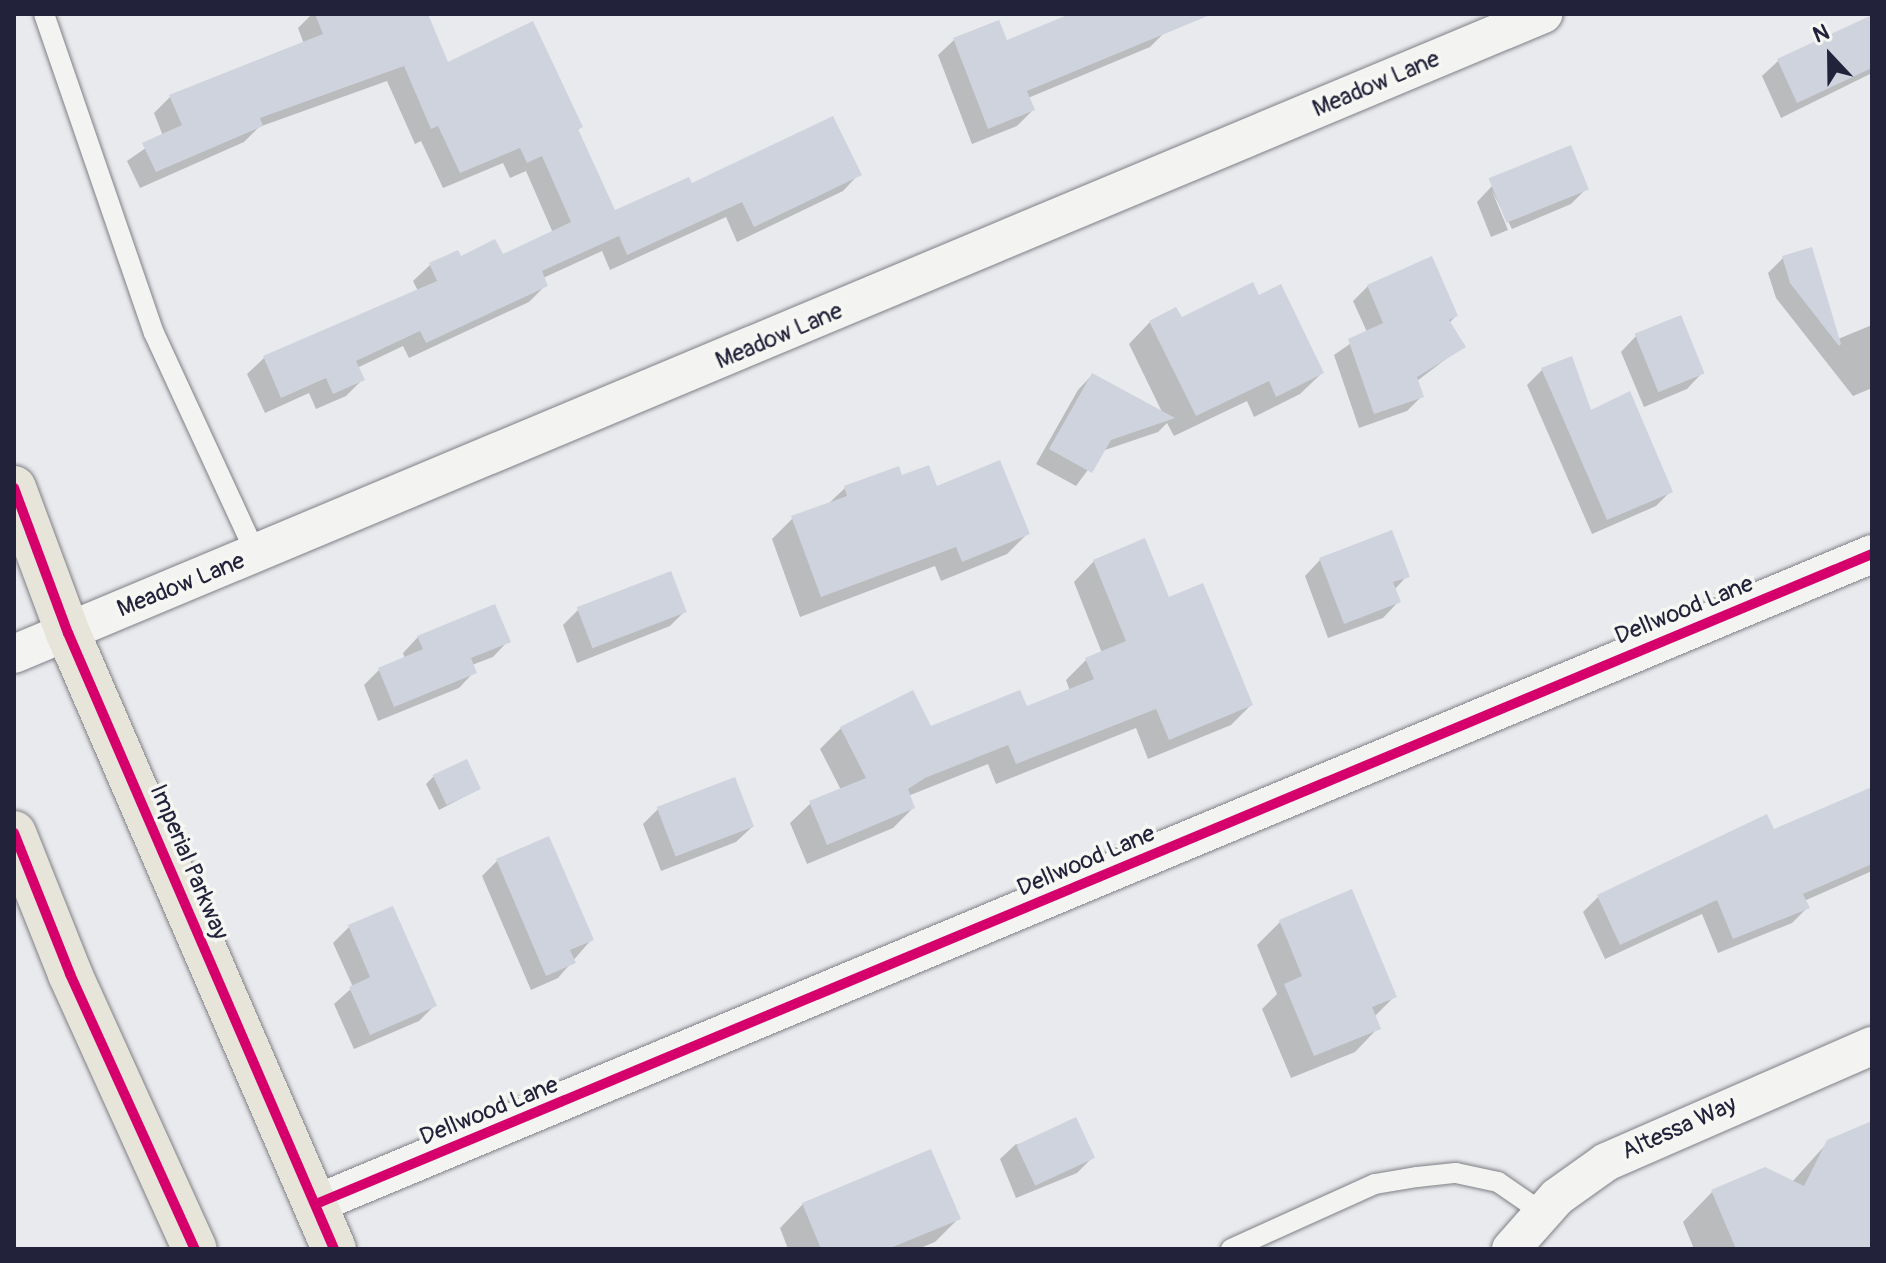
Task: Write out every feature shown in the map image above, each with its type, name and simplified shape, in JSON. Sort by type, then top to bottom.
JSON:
[{"type":"main road","name":"Imperial Parkway","points":[[14,488],[68,633],[334,1249]]},
{"type":"main road","points":[[14,833],[70,974],[195,1249]]},
{"type":"street","name":"Meadow Lane","points":[[14,654],[1543,14]]},
{"type":"street","name":"Dellwood Lane","points":[[316,1204],[1872,554]]},
{"type":"street","name":"Altessa Way","points":[[1511,1249],[1543,1213],[1606,1162],[1872,1046]]},
{"type":"lane","points":[[44,14],[154,333],[256,554]]},
{"type":"lane","points":[[1231,1249],[1375,1184],[1417,1177],[1456,1173],[1498,1182],[1543,1213]]},
{"type":"building","points":[[315,14],[428,14],[448,62],[533,21],[583,127],[578,129],[615,210],[689,177],[692,183],[833,116],[862,175],[754,227],[742,202],[627,255],[619,236],[542,271],[548,286],[426,343],[420,331],[356,361],[365,380],[333,394],[326,378],[281,398],[263,356],[437,281],[429,263],[458,250],[461,256],[495,239],[503,254],[571,222],[542,156],[527,163],[520,148],[460,173],[438,126],[431,129],[404,66],[260,118],[263,126],[156,172],[142,143],[182,125],[169,95],[323,34]]},
{"type":"building","points":[[1070,14],[1210,15],[1027,91],[1035,110],[988,129],[953,38],[999,20],[1007,40]]},
{"type":"building","points":[[1872,15],[1872,68],[1797,103],[1777,59]]},
{"type":"building","points":[[1571,145],[1589,190],[1506,223],[1488,178]]},
{"type":"building","points":[[1812,247],[1841,344],[1839,346],[1790,283],[1782,256]]},
{"type":"building","points":[[1432,256],[1458,316],[1449,320],[1466,347],[1417,377],[1424,397],[1374,414],[1348,339],[1383,323],[1367,285]]},
{"type":"building","points":[[1253,282],[1259,295],[1281,284],[1324,373],[1276,397],[1269,381],[1196,416],[1149,321],[1176,307],[1182,317]]},
{"type":"building","points":[[1681,315],[1705,373],[1658,392],[1635,334]]},
{"type":"building","points":[[1572,356],[1591,410],[1630,391],[1673,492],[1607,520],[1541,368]]},
{"type":"building","points":[[1092,373],[1175,418],[1111,440],[1092,473],[1049,449]]},
{"type":"building","points":[[1000,460],[1030,534],[962,562],[956,547],[821,597],[791,516],[847,496],[844,486],[899,466],[902,475],[929,465],[937,486]]},
{"type":"building","points":[[1392,530],[1410,577],[1393,582],[1401,602],[1344,624],[1319,558]]},
{"type":"building","points":[[1145,538],[1169,597],[1203,583],[1253,705],[1169,740],[1156,709],[1016,764],[1008,745],[925,778],[908,789],[915,808],[827,845],[809,801],[866,778],[840,727],[913,690],[931,726],[1020,690],[1027,706],[1094,679],[1085,658],[1126,641],[1093,560]]},
{"type":"building","points":[[671,571],[687,612],[592,648],[577,607]]},
{"type":"building","points":[[495,604],[511,642],[471,658],[477,673],[394,707],[378,668],[423,649],[417,636]]},
{"type":"building","points":[[467,759],[481,789],[447,805],[433,775]]},
{"type":"building","points":[[735,777],[754,826],[676,857],[657,807]]},
{"type":"building","points":[[1872,787],[1872,864],[1803,894],[1810,908],[1733,939],[1717,900],[1620,945],[1597,895],[1767,814],[1774,829]]},
{"type":"building","points":[[549,836],[594,940],[570,950],[576,963],[546,976],[496,859]]},
{"type":"building","points":[[1352,889],[1397,997],[1372,1007],[1381,1029],[1314,1056],[1284,984],[1302,976],[1279,920]]},
{"type":"building","points":[[393,906],[437,1006],[370,1035],[349,987],[370,977],[348,925]]},
{"type":"building","points":[[1076,1117],[1095,1158],[1035,1186],[1016,1145]]},
{"type":"building","points":[[1872,1121],[1872,1249],[1736,1249],[1711,1190],[1765,1167],[1804,1186],[1827,1140]]},
{"type":"building","points":[[931,1149],[961,1219],[888,1249],[821,1249],[802,1203]]},
{"type":"cycle path","points":[[14,488],[68,633],[334,1249]]},
{"type":"cycle path","points":[[316,1204],[1872,554]]},
{"type":"cycle path","points":[[14,833],[70,974],[195,1249]]}]
